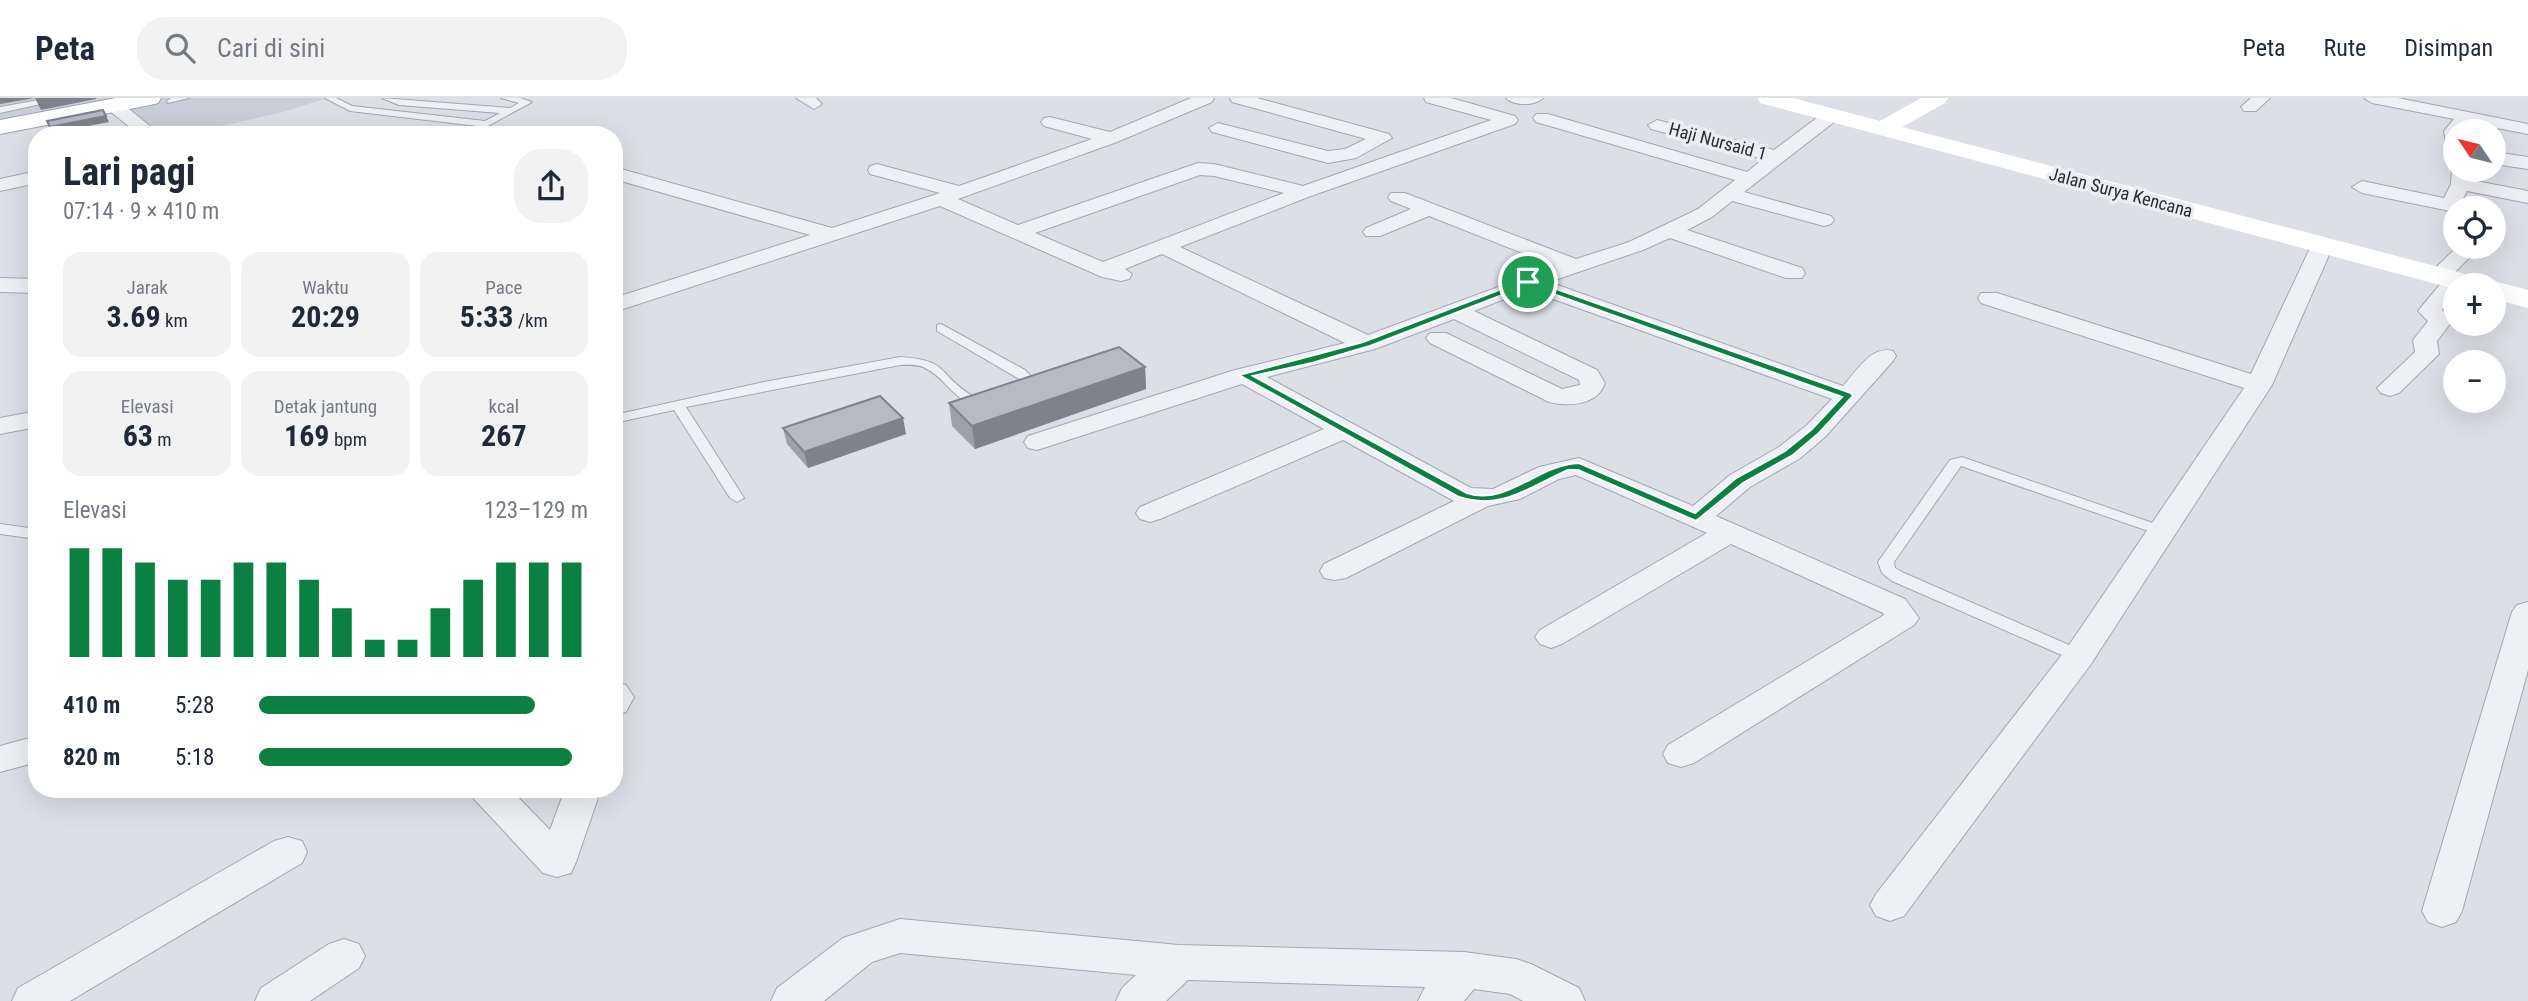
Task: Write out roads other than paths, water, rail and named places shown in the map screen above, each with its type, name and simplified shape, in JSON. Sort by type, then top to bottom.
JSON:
[{"type":"main road","name":"Jalan Surya Kencana","points":[[1768,98],[2443,277]]},
{"type":"main road","points":[[1883,128],[1937,98]]},
{"type":"main road","points":[[1,120],[110,102],[161,99]]},
{"type":"main road","points":[[2506,293],[2528,299]]},
{"type":"street","points":[[623,302],[951,196],[1111,138],[1206,98]]},
{"type":"street","points":[[1218,128],[1328,156],[1349,154],[1382,138],[1238,98]]},
{"type":"street","points":[[877,170],[951,196],[1018,232],[1102,270],[1117,274],[1138,273],[1304,192],[1509,120],[1432,98]]},
{"type":"street","points":[[1514,98],[1535,98]]},
{"type":"street","points":[[2372,98],[2528,129]]},
{"type":"street","points":[[110,102],[141,126]]},
{"type":"street","points":[[1037,442],[1244,375],[1367,344],[1528,282],[1636,246],[1705,213],[1832,115]]},
{"type":"street","points":[[1542,118],[1751,179]]},
{"type":"street","points":[[1051,122],[1111,138]]},
{"type":"street","name":"Haji Nursaid 1","points":[[1657,125],[1778,157]]},
{"type":"street","points":[[2506,160],[2528,163]]},
{"type":"street","points":[[1018,232],[1198,169],[1214,170],[1304,192]]},
{"type":"street","points":[[623,176],[831,234]]},
{"type":"street","points":[[0,185],[28,179]]},
{"type":"street","points":[[2478,182],[2528,197]]},
{"type":"street","points":[[2362,187],[2443,203]]},
{"type":"street","points":[[1731,195],[1824,220]]},
{"type":"street","points":[[1398,197],[1574,266]]},
{"type":"street","points":[[0,198],[24,199]]},
{"type":"street","points":[[1373,232],[1428,209]]},
{"type":"street","points":[[1671,231],[1794,273]]},
{"type":"street","points":[[1890,905],[2080,656],[2259,385],[2322,246]]},
{"type":"street","points":[[1175,253],[1367,344]]},
{"type":"street","points":[[1528,282],[1848,396]]},
{"type":"street","points":[[0,285],[28,286]]},
{"type":"street","points":[[623,291],[641,297]]},
{"type":"street","points":[[2390,388],[2427,354],[2426,340],[2441,320],[2429,312],[2443,295]]},
{"type":"street","points":[[1989,298],[2259,385]]},
{"type":"street","points":[[1438,338],[1558,397],[1582,395],[1591,388],[1593,383],[1588,375],[1454,310]]},
{"type":"street","points":[[1696,518],[1740,481],[1789,453],[1815,431],[1884,356]]},
{"type":"street","points":[[1244,375],[1463,495],[1479,500],[1496,499],[1566,467],[1579,466],[1894,607],[1903,618],[1681,754]]},
{"type":"street","points":[[0,426],[28,421]]},
{"type":"street","points":[[1150,513],[1345,430]]},
{"type":"street","points":[[1335,571],[1479,500]]},
{"type":"street","points":[[1551,637],[1729,533]]},
{"type":"street","points":[[2442,911],[2528,612]]},
{"type":"street","points":[[0,759],[28,751]]},
{"type":"street","points":[[496,798],[557,862],[580,798]]},
{"type":"street","points":[[33,1001],[288,852]]},
{"type":"street","points":[[792,1001],[858,950],[900,936],[1452,986],[1516,977],[1564,1001]]},
{"type":"street","points":[[276,1001],[344,956]]},
{"type":"street","points":[[1137,1001],[1179,962]]},
{"type":"lane","points":[[1,120],[29,101],[64,98]]},
{"type":"lane","points":[[161,99],[186,98]]},
{"type":"lane","points":[[329,98],[350,108],[486,124],[528,102],[505,98]]},
{"type":"lane","points":[[386,98],[399,102],[513,111]]},
{"type":"lane","points":[[623,417],[764,386],[900,361],[923,362],[977,403],[1004,397],[1023,388],[1028,380],[1020,373],[941,328]]},
{"type":"lane","points":[[678,405],[737,499]]},
{"type":"lane","points":[[2080,656],[1898,577],[1888,570],[1886,562],[1955,463],[1962,461],[2162,531]]},
{"type":"lane","points":[[0,529],[28,533]]}]
